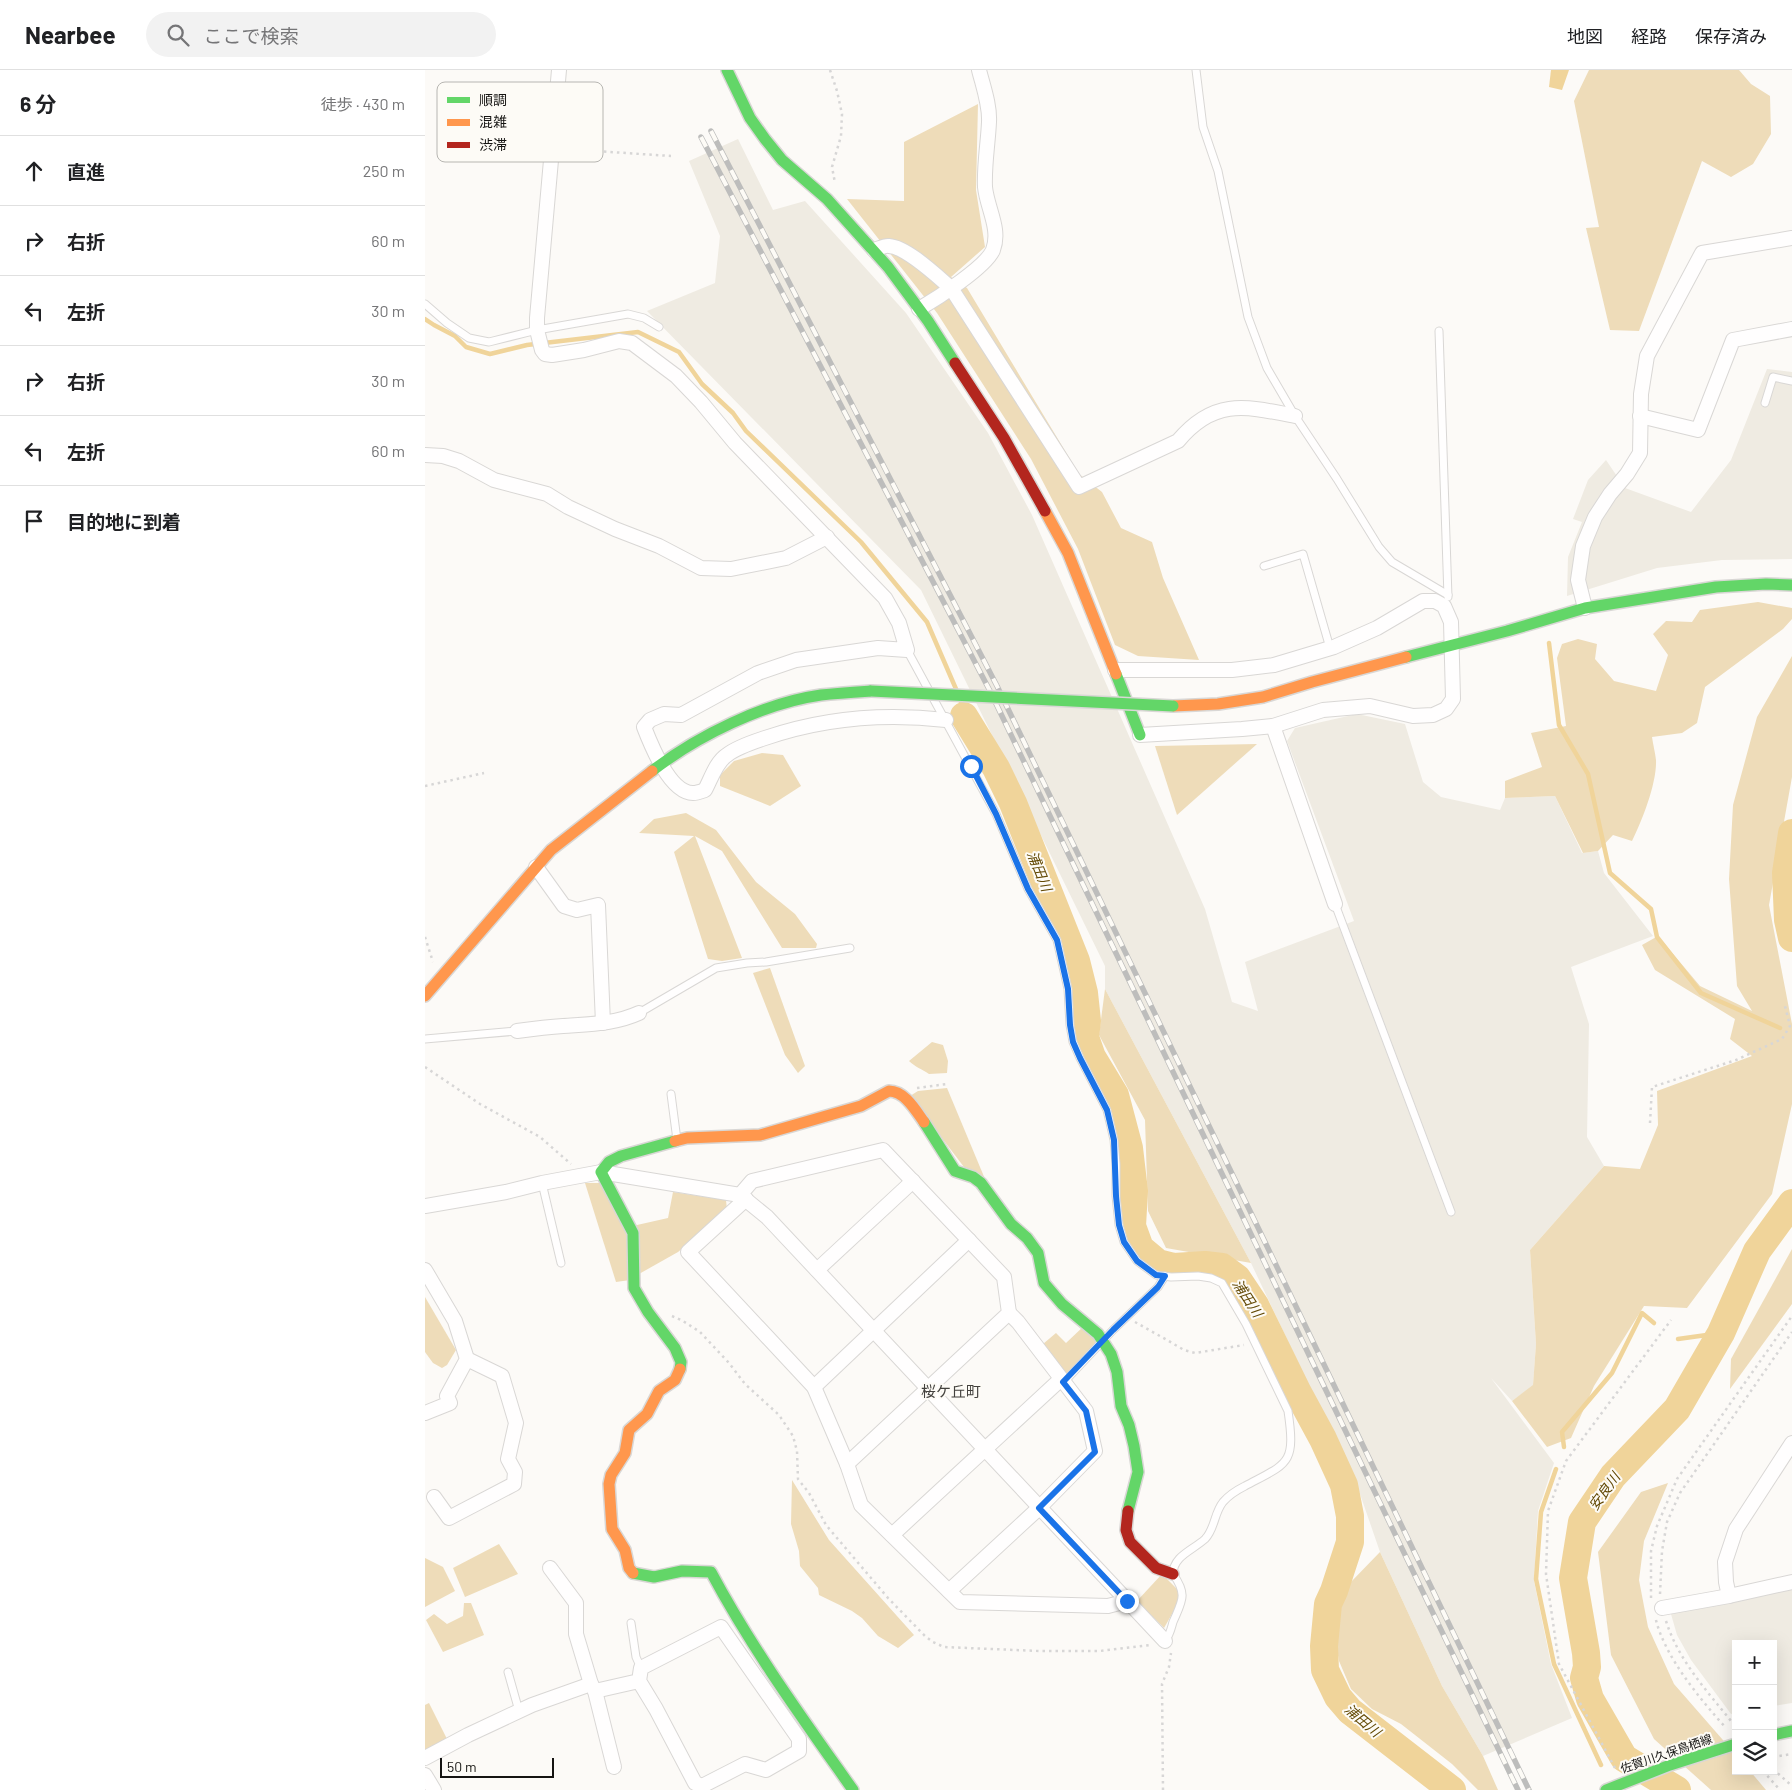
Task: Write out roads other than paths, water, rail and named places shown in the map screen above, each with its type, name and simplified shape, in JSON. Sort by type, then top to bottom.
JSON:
[{"type":"street","points":[[727,70],[750,118],[765,139],[782,160],[836,209],[874,250],[919,309],[1004,438],[1068,553],[1139,735],[1273,726],[1323,710],[1370,706],[1413,716],[1433,714],[1446,710],[1453,699],[1451,622],[1446,601],[1423,601],[1377,628],[1330,648],[1274,665],[1232,670],[1115,670]]},
{"type":"street","points":[[919,309],[951,288],[974,270],[992,252],[996,236],[985,188],[989,120],[979,70]]},
{"type":"street","points":[[550,162],[537,330],[542,350],[545,354],[552,355],[619,342],[632,343],[676,376],[701,402],[735,443],[885,598],[899,623],[907,650],[878,648],[797,660],[758,673],[681,715],[664,714],[649,720],[644,727],[661,764],[680,788],[693,793],[705,790],[717,764],[726,755],[752,742],[788,730],[860,718],[921,717],[945,720]]},
{"type":"street","points":[[1585,608],[1578,580],[1583,546],[1595,517],[1640,453],[1641,394],[1647,356],[1702,253],[1792,238]]},
{"type":"street","points":[[874,250],[889,246],[907,253],[951,288],[1079,487],[1178,441],[1202,417],[1227,408],[1262,409],[1295,416]]},
{"type":"street","points":[[1640,416],[1698,430],[1733,340],[1792,328]]},
{"type":"street","points":[[425,455],[443,456],[459,461],[494,480],[547,494],[615,530],[659,546],[701,568],[731,569],[786,558],[827,537]]},
{"type":"street","points":[[425,996],[551,850],[661,764],[744,717],[784,703],[821,695],[871,691],[927,692],[1125,705],[1173,706],[1218,704],[1263,697],[1585,608],[1715,587],[1766,584],[1792,585]]},
{"type":"street","points":[[1273,726],[1335,904]]},
{"type":"street","points":[[536,868],[564,906],[577,910],[598,905],[603,1023]]},
{"type":"street","points":[[517,1031],[603,1023],[627,1018],[639,1013]]},
{"type":"street","points":[[601,1172],[609,1162],[621,1156],[677,1140],[687,1138],[760,1136],[861,1106],[889,1091],[894,1091],[904,1097],[919,1113],[955,1171],[973,1177],[981,1183],[1011,1224],[1027,1238],[1038,1253],[1045,1283],[1062,1304],[1086,1322],[1098,1334],[1111,1354],[1117,1372],[1121,1406],[1131,1432],[1138,1472],[1126,1518],[1126,1530],[1130,1542],[1142,1556],[1156,1568],[1173,1574]]},
{"type":"street","points":[[949,1591],[1039,1508],[1095,1452],[1086,1411],[1018,1322],[1009,1313],[1004,1277],[883,1150],[752,1181],[743,1197],[688,1252],[814,1387],[847,1464],[861,1505],[960,1602],[1108,1606],[1127,1601]]},
{"type":"street","points":[[601,1172],[633,1233],[634,1288],[648,1312],[675,1348],[681,1362],[680,1371],[675,1380],[659,1391],[647,1414],[629,1430],[625,1453],[611,1476],[609,1484],[612,1529],[625,1550],[629,1568],[634,1574],[654,1577],[682,1571],[711,1572],[768,1669],[853,1790]]},
{"type":"street","points":[[425,1206],[506,1192],[601,1172],[743,1197],[767,1216],[1039,1508],[1165,1640]]},
{"type":"street","points":[[817,1270],[913,1181]]},
{"type":"street","points":[[814,1387],[969,1240]]},
{"type":"street","points":[[425,1270],[455,1321],[467,1359],[447,1396],[450,1403],[425,1414]]},
{"type":"street","points":[[847,1464],[1009,1313]]},
{"type":"street","points":[[434,1497],[449,1518],[514,1484],[515,1472],[508,1459],[516,1423],[502,1376],[467,1359]]},
{"type":"street","points":[[891,1535],[1062,1380]]},
{"type":"street","points":[[1729,1596],[1725,1562],[1736,1529],[1741,1518],[1787,1458],[1792,1443]]},
{"type":"street","points":[[550,1568],[576,1603],[576,1634],[593,1688],[614,1767]]},
{"type":"street","points":[[1656,1608],[1729,1596],[1792,1582]]},
{"type":"street","points":[[425,1758],[519,1711],[640,1675],[721,1627],[799,1740],[799,1751],[766,1770],[745,1764],[702,1786],[695,1783],[640,1675]]},
{"type":"street","points":[[1777,1734],[1792,1731]]},
{"type":"street","name":"佐賀川久保鳥栖線","points":[[1607,1790],[1670,1765],[1731,1746]]},
{"type":"street","points":[[425,1775],[434,1790]]},
{"type":"lane","points":[[1195,70],[1203,127],[1218,171],[1247,317],[1267,368],[1295,416],[1337,478],[1379,547],[1392,562],[1446,601]]},
{"type":"lane","points":[[425,304],[469,338],[489,342],[537,330],[628,314],[644,318],[659,327]]},
{"type":"lane","points":[[1439,331],[1446,601]]},
{"type":"lane","points":[[1765,403],[1773,377],[1792,381]]},
{"type":"lane","points":[[1264,566],[1303,554],[1330,648]]},
{"type":"lane","points":[[907,650],[996,814],[1028,889],[1057,940],[1068,989],[1073,1042],[1107,1110],[1114,1140],[1116,1196],[1119,1225],[1124,1242],[1137,1261],[1156,1275],[1197,1276],[1211,1278],[1222,1283],[1254,1341],[1288,1411],[1290,1426],[1289,1456],[1273,1472],[1232,1493],[1223,1502],[1215,1515],[1210,1532],[1205,1539],[1175,1564],[1173,1574],[1181,1585],[1183,1594],[1182,1605],[1169,1636],[1165,1640]]},
{"type":"lane","points":[[1335,904],[1451,1212]]},
{"type":"lane","points":[[639,1013],[716,968],[850,948]]},
{"type":"lane","points":[[425,1040],[517,1031]]},
{"type":"lane","points":[[671,1094],[677,1140]]},
{"type":"lane","points":[[542,1183],[561,1263]]},
{"type":"lane","points":[[1062,1380],[1158,1287],[1165,1276]]},
{"type":"lane","points":[[631,1623],[640,1675]]},
{"type":"lane","points":[[508,1672],[519,1711]]},
{"type":"waterway","points":[[425,319],[455,336],[466,347],[490,354],[527,345],[638,332],[679,352],[702,384],[733,413],[746,431],[861,542],[927,622],[956,689]]},
{"type":"waterway","points":[[1549,643],[1559,725],[1588,774],[1610,873],[1651,909],[1657,937],[1701,993],[1780,1028]]},
{"type":"waterway","points":[[960,698],[964,716]]},
{"type":"waterway","name":"浦田川","points":[[964,716],[996,768],[1013,803],[1076,961],[1084,993],[1087,1021],[1085,1037],[1092,1057],[1115,1095],[1129,1148],[1134,1191],[1132,1226],[1140,1248],[1158,1263],[1174,1267],[1205,1265],[1222,1267],[1237,1278],[1255,1305],[1323,1439],[1344,1485],[1350,1516],[1350,1542],[1328,1604],[1324,1646],[1325,1670],[1338,1697],[1350,1711],[1452,1790]]},
{"type":"waterway","name":"安良川","points":[[1792,833],[1786,873],[1788,920],[1792,938]]},
{"type":"waterway","name":"安良川","points":[[1677,1790],[1624,1758],[1590,1699],[1584,1678],[1587,1667],[1586,1653],[1573,1578],[1582,1522],[1613,1476],[1677,1409],[1721,1333],[1757,1251],[1792,1203]]},
{"type":"waterway","points":[[1564,1447],[1562,1432],[1612,1373],[1642,1313],[1654,1323]]},
{"type":"waterway","points":[[1678,1339],[1721,1333]]},
{"type":"waterway","points":[[1556,1469],[1541,1512],[1536,1579],[1554,1664],[1601,1765]]},
{"type":"railway","points":[[711,131],[997,686],[1529,1790]]},
{"type":"railway","points":[[701,137],[990,691],[1518,1790]]},
{"type":"district","name":"桜ケ丘町","points":[[951,1391]]}]
